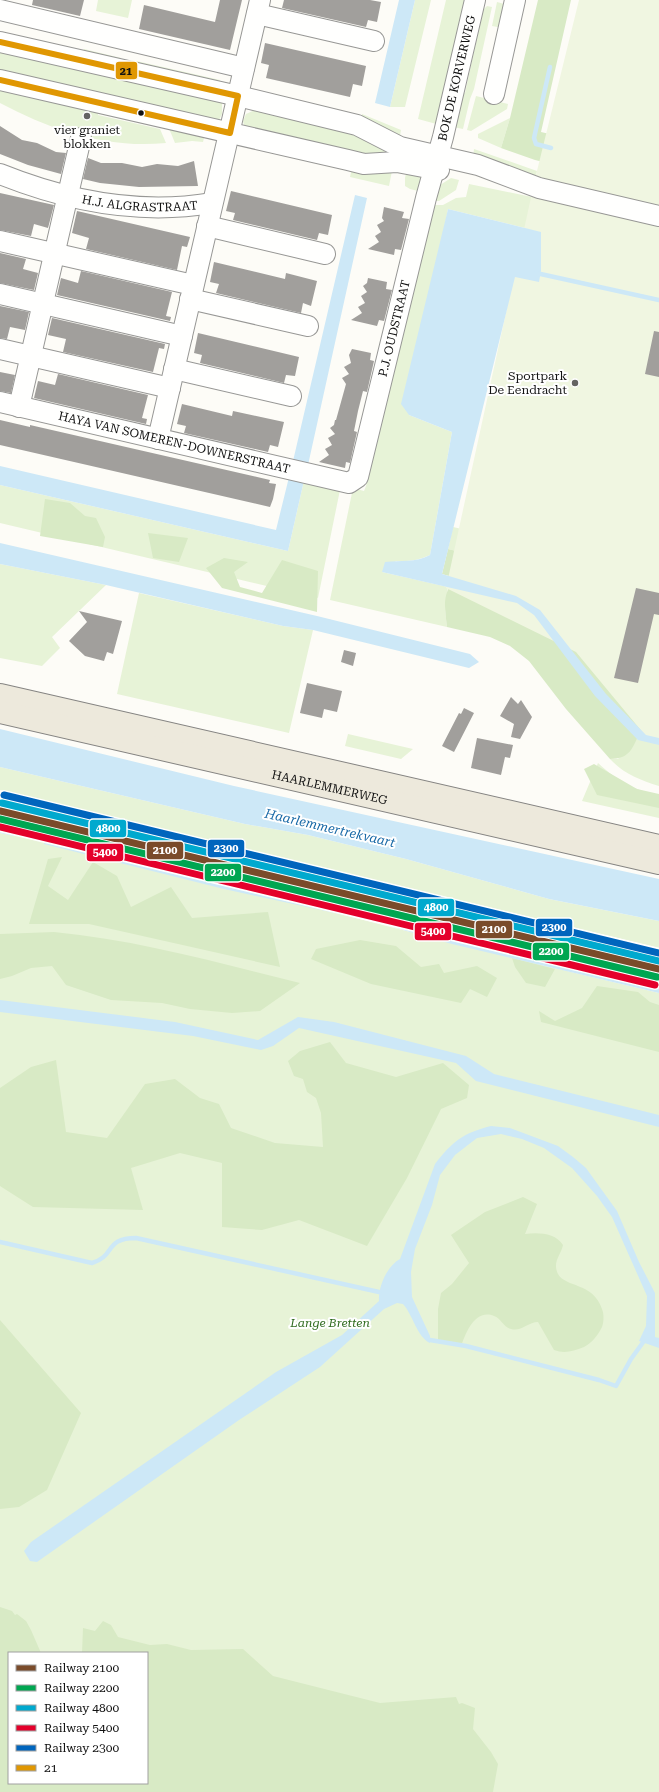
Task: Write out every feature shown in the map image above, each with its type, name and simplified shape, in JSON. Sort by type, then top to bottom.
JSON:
[{"type":"main road","name":"HAARLEMMERWEG","points":[[0,695],[659,846]]},
{"type":"main road","name":"HAARLEMMERWEG","points":[[0,712],[659,863]]},
{"type":"street","name":"BOK DE KORVERWEG","points":[[436,163],[475,0]]},
{"type":"street","points":[[494,94],[515,0]]},
{"type":"street","points":[[259,7],[374,41]]},
{"type":"street","name":"H.J. ALGRASTRAAT","points":[[158,439],[191,292],[259,7]]},
{"type":"street","points":[[0,10],[244,68]]},
{"type":"street","points":[[0,42],[238,96],[357,125],[436,163]]},
{"type":"street","points":[[0,80],[364,164],[397,162],[478,166],[539,188],[659,216]]},
{"type":"street","points":[[20,407],[36,357],[48,306],[54,254],[81,138]]},
{"type":"street","name":"P.J. OUDSTRAAT","points":[[348,483],[358,477],[436,163]]},
{"type":"street","name":"H.J. ALGRASTRAAT","points":[[0,174],[30,186],[67,197],[106,204],[154,207],[212,203]]},
{"type":"street","name":"H.J. ALGRASTRAAT","points":[[207,226],[325,254]]},
{"type":"street","points":[[0,241],[54,254],[308,326]]},
{"type":"street","points":[[0,294],[182,336]]},
{"type":"street","points":[[0,349],[170,388]]},
{"type":"street","points":[[174,369],[291,396]]},
{"type":"street","name":"HAYA VAN SOMEREN-DOWNERSTRAAT","points":[[0,402],[348,483]]},
{"type":"green space","points":[[98,0],[132,0],[128,18],[96,11]]},
{"type":"green space","points":[[415,0],[431,0],[405,107],[390,107]]},
{"type":"green space","points":[[446,0],[466,0],[440,125],[418,119]]},
{"type":"green space","points":[[538,0],[571,0],[541,132],[659,159],[659,190],[535,160],[501,148],[510,118]]},
{"type":"green space","name":"Sportpark De Eendracht","points":[[579,0],[659,0],[659,742],[649,740],[576,652],[446,588],[535,179]]},
{"type":"green space","points":[[497,2],[508,5],[503,28],[492,26]]},
{"type":"green space","points":[[487,6],[492,7],[474,89],[470,99],[463,129],[453,127],[460,92],[465,93],[483,10]]},
{"type":"green space","points":[[0,49],[216,99],[222,103],[222,114],[219,120],[0,75]]},
{"type":"green space","points":[[84,49],[121,58],[119,64],[82,55]]},
{"type":"green space","points":[[132,60],[220,80],[217,89],[131,66]]},
{"type":"green space","points":[[0,86],[99,109],[98,115],[160,129],[166,143],[122,143],[101,140],[59,129],[19,113],[0,103]]},
{"type":"green space","points":[[476,96],[508,104],[507,109],[471,131],[467,130]]},
{"type":"green space","points":[[257,109],[360,133],[396,151],[367,160],[245,129],[243,121],[246,114]]},
{"type":"green space","points":[[362,114],[401,130],[399,142],[361,123]]},
{"type":"green space","points":[[510,118],[501,148],[478,138],[478,134]]},
{"type":"green space","points":[[168,126],[205,134],[203,142],[192,141],[175,143]]},
{"type":"green space","points":[[474,149],[537,171],[535,179],[473,158]]},
{"type":"green space","points":[[393,166],[389,186],[350,177],[352,168]]},
{"type":"green space","points":[[407,169],[420,171],[424,179],[422,192],[405,186]]},
{"type":"green space","points":[[451,178],[459,180],[456,190],[439,201],[431,201],[434,189]]},
{"type":"green space","points":[[469,184],[566,204],[641,596],[448,549],[453,527],[475,532],[541,232],[448,209],[409,415],[452,432],[430,555],[414,560],[396,561],[382,572],[448,587],[445,610],[447,627],[330,600],[353,488],[364,491],[366,486],[430,205],[443,205],[456,198],[466,197]]},
{"type":"green space","points":[[305,476],[341,485],[318,598],[0,523],[0,485],[288,551]]},
{"type":"green space","points":[[45,499],[70,503],[85,516],[96,518],[105,537],[103,547],[40,536]]},
{"type":"green space","points":[[148,533],[188,538],[179,562],[153,558]]},
{"type":"green space","points":[[448,549],[634,594],[646,735],[640,731],[633,747],[626,755],[610,759],[566,709],[529,661],[510,646],[490,637],[447,627],[445,601],[448,590],[456,578],[442,574]]},
{"type":"green space","points":[[224,558],[248,562],[234,572],[240,587],[262,593],[282,560],[318,571],[317,612],[222,588],[206,568]]},
{"type":"green space","points":[[0,564],[106,585],[52,637],[60,648],[42,666],[0,658]]},
{"type":"green space","points":[[139,593],[283,626],[313,630],[289,733],[117,694]]},
{"type":"green space","points":[[640,731],[659,742],[659,786],[633,776],[621,769],[610,759],[618,759]]},
{"type":"green space","points":[[348,734],[413,749],[401,759],[345,746]]},
{"type":"green space","points":[[598,763],[613,776],[626,784],[659,796],[659,818],[582,801]]},
{"type":"green space","points":[[594,764],[637,789],[659,794],[659,808],[597,795],[584,769]]},
{"type":"green space","points":[[0,767],[245,824],[308,835],[406,859],[549,899],[659,921],[659,948],[0,790]]},
{"type":"green space","name":"Lange Bretten","points":[[0,818],[148,855],[659,976],[659,986],[45,838],[428,937],[659,993],[659,1792],[0,1792],[0,833],[14,836],[17,830],[0,826]]},
{"type":"green space","points":[[62,857],[48,886],[68,900],[93,862],[117,876],[131,907],[171,887],[192,918],[268,912],[280,967],[89,924],[29,924],[48,859]]},
{"type":"green space","points":[[54,932],[147,946],[300,983],[260,1011],[232,1013],[190,1009],[162,1003],[111,1000],[66,985],[52,966],[31,968],[0,979],[0,934]]},
{"type":"green space","points":[[360,940],[396,946],[421,967],[439,964],[444,973],[477,966],[497,978],[487,997],[470,989],[461,1003],[371,984],[311,959],[316,949]]},
{"type":"green space","points":[[512,958],[555,969],[545,987],[526,983],[515,967]]},
{"type":"green space","points":[[597,986],[638,992],[650,1002],[659,1005],[659,1052],[541,1022],[539,1011],[555,1021],[582,1008]]},
{"type":"green space","points":[[330,1042],[346,1063],[396,1077],[443,1063],[469,1085],[467,1098],[441,1109],[407,1178],[367,1246],[299,1220],[262,1230],[222,1227],[222,1163],[180,1153],[131,1168],[143,1210],[33,1207],[0,1186],[0,1088],[31,1067],[56,1060],[66,1132],[107,1138],[145,1084],[175,1079],[200,1098],[219,1104],[231,1128],[275,1143],[323,1147],[321,1113],[316,1098],[307,1092],[303,1079],[294,1076],[288,1061],[300,1051]]},
{"type":"green space","points":[[523,1197],[537,1204],[525,1234],[546,1234],[560,1241],[563,1245],[556,1262],[556,1270],[558,1274],[567,1282],[586,1290],[598,1300],[602,1309],[603,1325],[597,1336],[584,1347],[573,1351],[562,1352],[554,1350],[538,1322],[534,1322],[515,1330],[508,1328],[496,1317],[487,1315],[476,1319],[468,1329],[461,1347],[438,1341],[438,1309],[441,1293],[452,1284],[469,1263],[451,1235],[485,1212]]},
{"type":"green space","points":[[0,1320],[81,1413],[47,1490],[19,1507],[0,1509]]},
{"type":"green space","points":[[0,1607],[12,1611],[15,1615],[17,1614],[26,1621],[41,1652],[8,1652],[8,1784],[148,1784],[148,1652],[82,1652],[83,1628],[95,1631],[103,1621],[111,1625],[118,1637],[150,1645],[167,1644],[191,1650],[243,1649],[273,1676],[380,1703],[456,1697],[459,1704],[462,1703],[475,1708],[473,1729],[491,1752],[498,1764],[493,1792],[0,1792]]},
{"type":"water","points":[[399,0],[415,0],[390,107],[375,103]]},
{"type":"water","points":[[355,195],[367,198],[308,465],[293,461]]},
{"type":"water","points":[[448,209],[541,232],[541,271],[539,282],[515,277],[442,574],[516,596],[540,610],[606,694],[646,735],[659,738],[659,745],[638,740],[595,696],[534,615],[517,603],[382,572],[385,562],[413,560],[430,555],[452,432],[409,415],[401,404]]},
{"type":"water","points":[[0,466],[276,530],[290,473],[305,476],[288,551],[0,485]]},
{"type":"water","points":[[0,543],[317,616],[470,654],[479,662],[469,668],[313,630],[283,626],[106,585],[0,564]]},
{"type":"water","name":"Haarlemmertrekvaart","points":[[0,729],[234,786],[659,879],[659,921],[549,899],[406,859],[308,835],[245,824],[0,767]]},
{"type":"water","points":[[0,826],[17,830],[14,836],[0,833]]},
{"type":"water","points":[[45,838],[659,986],[659,993],[452,944],[372,921],[224,889],[44,844]]},
{"type":"water","points":[[0,1000],[175,1022],[258,1040],[298,1017],[334,1022],[466,1056],[494,1074],[659,1115],[659,1127],[476,1081],[456,1063],[299,1028],[273,1046],[261,1050],[193,1036],[0,1012]]},
{"type":"water","points":[[491,1126],[510,1128],[558,1146],[586,1168],[617,1211],[639,1262],[655,1293],[655,1337],[659,1338],[659,1348],[639,1341],[646,1326],[647,1296],[612,1217],[597,1196],[572,1168],[544,1148],[522,1139],[501,1134],[477,1138],[455,1155],[440,1175],[432,1205],[415,1249],[411,1272],[412,1297],[430,1336],[430,1343],[418,1331],[410,1314],[403,1304],[397,1303],[384,1309],[320,1367],[239,1420],[37,1562],[30,1561],[24,1551],[31,1542],[276,1372],[342,1335],[379,1301],[380,1290],[384,1277],[395,1262],[400,1259],[435,1164],[447,1149],[459,1139],[473,1132]]},
{"type":"building","points":[[33,0],[84,0],[80,16],[32,5]]},
{"type":"building","points":[[220,0],[242,0],[230,50],[139,29],[144,5],[215,22]]},
{"type":"building","points":[[284,0],[370,0],[381,2],[377,22],[368,20],[366,27],[282,8]]},
{"type":"building","points":[[265,43],[366,66],[362,86],[353,84],[350,97],[266,78],[269,65],[261,63]]},
{"type":"building","points":[[0,126],[22,140],[37,143],[56,152],[66,153],[61,174],[28,165],[0,154]]},
{"type":"building","points":[[88,158],[101,163],[122,163],[142,167],[157,164],[178,166],[194,161],[198,186],[139,187],[100,183],[83,179]]},
{"type":"building","points":[[231,191],[332,215],[328,235],[319,233],[317,240],[233,220],[235,213],[226,211]]},
{"type":"building","points":[[0,193],[54,205],[48,228],[34,224],[31,236],[0,230]]},
{"type":"building","points":[[384,207],[404,212],[402,218],[409,219],[401,250],[395,249],[394,255],[368,249],[379,242],[375,236],[381,232],[377,225],[384,221],[382,218]]},
{"type":"building","points":[[77,211],[190,237],[187,247],[182,246],[177,270],[86,249],[89,238],[72,233]]},
{"type":"building","points":[[0,253],[26,259],[23,269],[38,273],[34,290],[0,283]]},
{"type":"building","points":[[214,262],[285,279],[286,273],[317,281],[311,306],[303,303],[301,313],[216,293],[219,284],[210,282]]},
{"type":"building","points":[[81,271],[172,292],[166,316],[171,317],[170,321],[57,295],[61,278],[78,283]]},
{"type":"building","points":[[368,278],[387,282],[386,289],[392,290],[384,321],[379,320],[377,326],[351,320],[362,313],[358,307],[365,303],[361,296],[367,292],[363,286],[367,283]]},
{"type":"building","points":[[0,306],[29,312],[25,330],[10,327],[7,339],[0,338]]},
{"type":"building","points":[[52,318],[165,344],[164,349],[159,348],[153,372],[63,352],[66,339],[48,335]]},
{"type":"building","points":[[654,331],[659,332],[659,377],[645,374]]},
{"type":"building","points":[[198,333],[299,357],[295,376],[286,375],[284,383],[200,363],[202,355],[194,353]]},
{"type":"building","points":[[352,349],[371,353],[370,360],[374,361],[367,392],[363,391],[358,411],[354,431],[357,432],[350,463],[346,462],[345,468],[319,462],[329,455],[325,449],[332,445],[328,438],[335,434],[330,428],[334,425],[336,420],[346,384],[342,378],[349,374],[344,367],[351,363],[349,355]]},
{"type":"building","points":[[0,372],[15,375],[11,393],[0,391]]},
{"type":"building","points":[[58,374],[148,395],[142,418],[147,419],[146,424],[34,398],[38,381],[55,385]]},
{"type":"building","points":[[182,404],[232,416],[233,411],[284,422],[278,447],[270,445],[268,452],[184,433],[186,426],[177,424]]},
{"type":"building","points":[[0,420],[30,427],[30,425],[270,480],[269,483],[276,484],[273,499],[270,507],[0,445]]},
{"type":"building","points":[[636,588],[659,593],[659,615],[654,614],[638,683],[614,678]]},
{"type":"building","points":[[79,611],[122,621],[113,654],[107,652],[104,661],[85,656],[69,641],[87,622]]},
{"type":"building","points":[[344,650],[356,653],[353,666],[341,662]]},
{"type":"building","points":[[307,683],[342,691],[337,712],[324,709],[322,718],[300,713]]},
{"type":"building","points":[[511,697],[518,704],[521,700],[532,717],[520,739],[511,737],[514,724],[500,716]]},
{"type":"building","points":[[464,708],[474,713],[454,752],[442,746],[459,713],[461,714]]},
{"type":"building","points":[[477,738],[513,745],[510,758],[505,757],[501,775],[471,768]]},
{"type":"waterway","points":[[550,67],[534,138],[536,144],[551,148]]},
{"type":"waterway","points":[[536,273],[659,300]]},
{"type":"waterway","points":[[0,1242],[92,1263],[104,1256],[114,1244],[119,1241],[136,1238],[379,1292]]},
{"type":"waterway","points":[[430,1340],[466,1346],[599,1380],[616,1386],[631,1359],[644,1341]]},
{"type":"rail line","name":"2300","points":[[4,795],[659,953]]},
{"type":"rail line","name":"4800","points":[[2,803],[659,961]]},
{"type":"rail line","name":"2100","points":[[0,811],[659,969]]},
{"type":"rail line","name":"2200","points":[[0,819],[657,977]]},
{"type":"rail line","name":"5400","points":[[0,827],[655,985]]},
{"type":"transit line","name":"21","points":[[0,42],[238,96],[230,133],[0,80]]},
{"type":"place","name":"vier graniet blokken","points":[[87,116]]},
{"type":"place","name":"Sportpark De Eendracht","points":[[575,383]]}]
